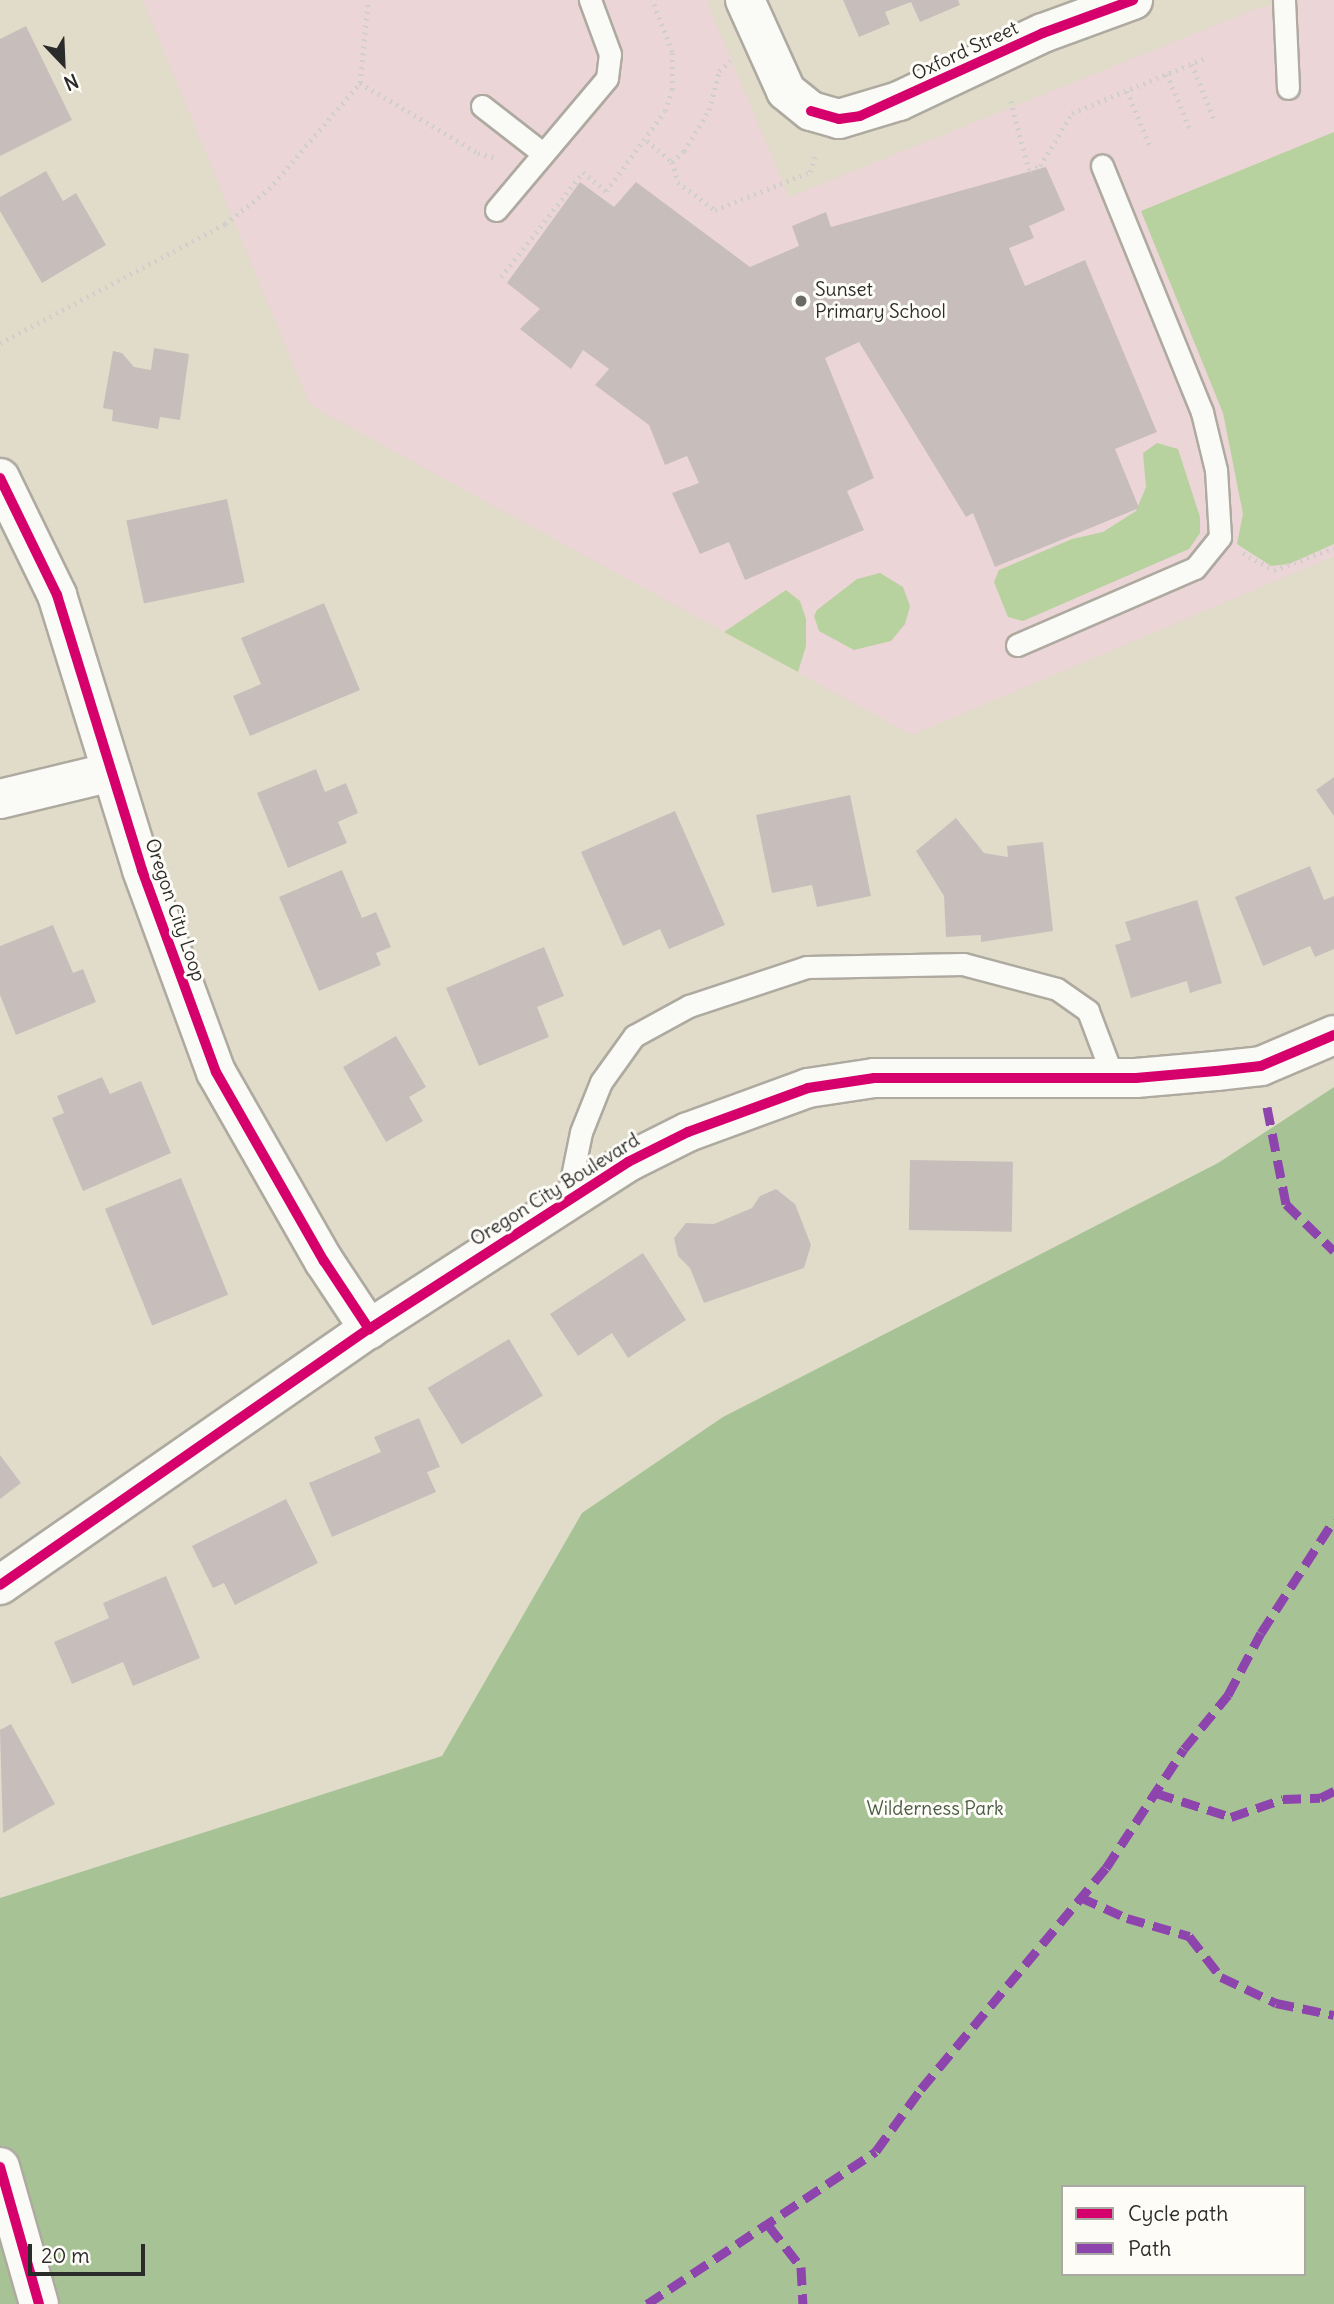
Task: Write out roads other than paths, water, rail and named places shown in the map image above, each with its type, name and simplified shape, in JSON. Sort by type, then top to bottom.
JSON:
[{"type":"street","name":"Oxford Street","points":[[745,0],[781,83],[811,111],[839,118],[860,116],[1043,33],[1133,0]]},
{"type":"street","name":"Oregon City Loop","points":[[0,478],[57,595],[172,959],[216,1072],[324,1261],[369,1329]]},
{"type":"street","points":[[0,799],[112,772]]},
{"type":"street","name":"Oregon City Boulevard","points":[[0,1585],[369,1329],[566,1202],[688,1132],[808,1088],[874,1078],[968,1082],[1113,1077],[1261,1066],[1334,1035]]},
{"type":"street","points":[[0,2167],[39,2304]]},
{"type":"lane","points":[[496,210],[541,152],[572,123],[607,78],[610,54],[590,0]]},
{"type":"lane","points":[[1283,0],[1288,88]]},
{"type":"lane","points":[[482,106],[541,152]]},
{"type":"lane","points":[[1017,645],[1195,568],[1220,537],[1216,470],[1202,412],[1102,166]]},
{"type":"lane","points":[[566,1202],[581,1132],[596,1094],[634,1036],[689,1006],[807,967],[963,964],[1056,989],[1088,1012],[1113,1077]]},
{"type":"place","name":"Sunset Primary School","points":[[801,301]]},
{"type":"park label","name":"Wilderness Park","points":[[935,1809]]}]
